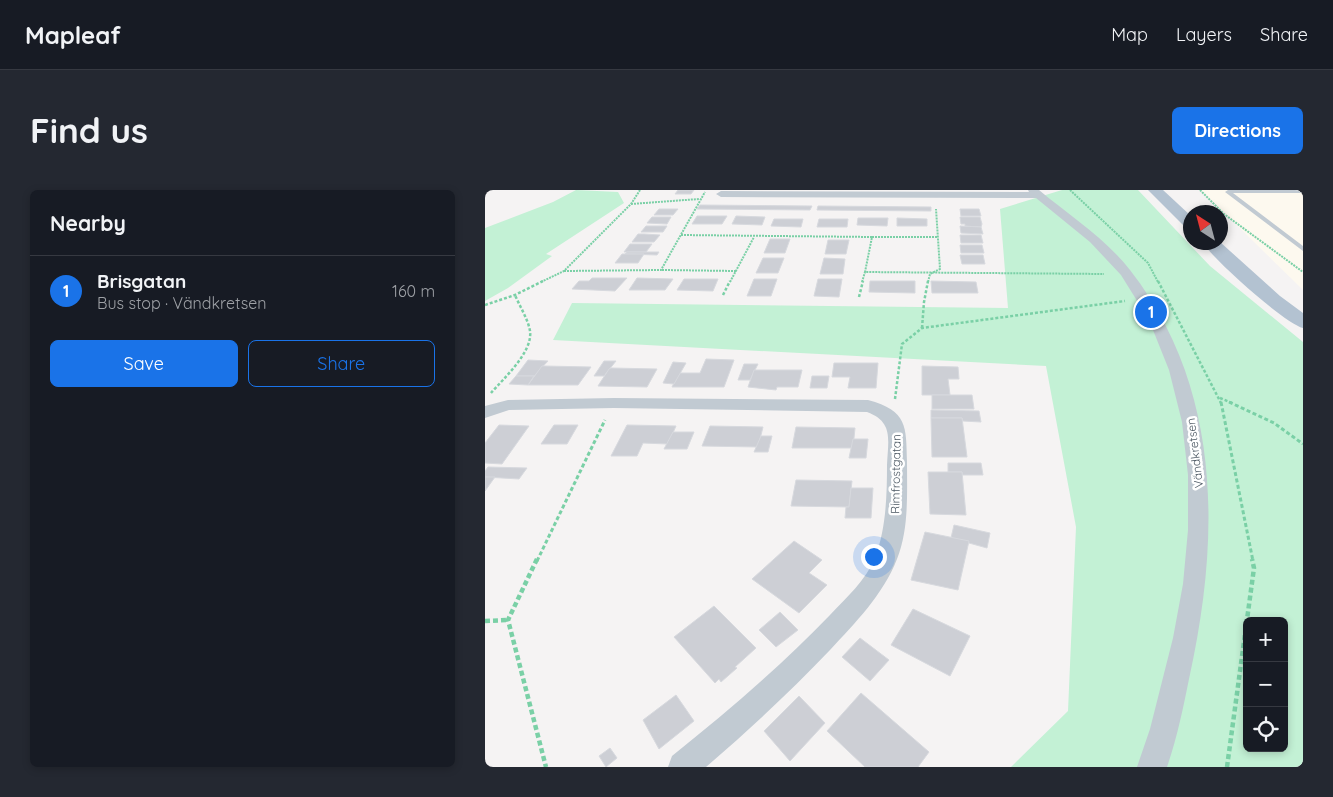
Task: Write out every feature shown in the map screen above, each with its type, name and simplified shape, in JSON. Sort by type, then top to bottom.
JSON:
[{"type":"main road","points":[[1155,190],[1183,216]]},
{"type":"main road","points":[[1219,250],[1273,300],[1303,322]]},
{"type":"street","points":[[721,194],[1036,193]]},
{"type":"street","name":"Vändkretsen","points":[[1036,193],[1089,236],[1126,273],[1162,330],[1179,373],[1193,421],[1198,456],[1200,498],[1198,550],[1193,596],[1185,648],[1152,767]]},
{"type":"street","points":[[487,411],[508,404],[614,403],[868,406],[884,411]]},
{"type":"street","name":"Rimfrostgatan","points":[[683,767],[806,657],[867,592],[886,559],[895,522],[897,430],[893,419],[884,411]]},
{"type":"lane","points":[[1303,191],[1228,192],[1303,249]]},
{"type":"path","points":[[485,305],[515,295],[564,271],[631,204],[640,190]]},
{"type":"path","points":[[661,270],[700,199],[707,190]]},
{"type":"path","points":[[1071,190],[1082,199]]},
{"type":"path","points":[[1200,190],[1223,214],[1303,272]]},
{"type":"path","points":[[930,274],[940,269],[935,194]]},
{"type":"path","points":[[631,204],[700,199]]},
{"type":"path","points":[[681,236],[938,237]]},
{"type":"path","points":[[723,295],[754,237]]},
{"type":"path","points":[[859,298],[872,238]]},
{"type":"path","points":[[564,271],[736,270]]},
{"type":"path","points":[[865,272],[1112,274]]},
{"type":"path","points":[[922,328],[924,302],[930,274]]},
{"type":"path","points":[[487,411],[487,396],[522,356],[529,343],[530,332],[515,295]]},
{"type":"path","points":[[884,411],[896,397],[902,344],[922,328],[1127,301]]},
{"type":"path","points":[[1227,767],[1254,568],[1221,398],[1267,417],[1287,429],[1303,444]]},
{"type":"path","points":[[546,767],[508,620],[614,403]]},
{"type":"path","points":[[485,621],[508,620]]},
{"type":"shaded area","points":[[1201,190],[1303,190],[1303,290],[1228,216],[1228,205],[1216,205]]},
{"type":"green space","points":[[576,190],[618,192],[624,203],[546,254],[552,256],[508,288],[485,301],[485,228],[553,202]]},
{"type":"green space","points":[[1062,190],[1138,190],[1183,238],[1183,250],[1195,250],[1210,266],[1303,342],[1303,767],[1011,767],[1068,711],[1076,527],[1046,366],[553,340],[572,303],[1008,308],[1000,209]]},
{"type":"building","points":[[678,190],[694,190],[691,194],[675,194]]},
{"type":"building","points":[[700,205],[812,206],[810,210],[697,209]]},
{"type":"building","points":[[818,206],[931,207],[931,211],[817,210]]},
{"type":"building","points":[[659,209],[678,209],[673,215],[654,215]]},
{"type":"building","points":[[960,209],[979,209],[981,216],[961,216]]},
{"type":"building","points":[[697,216],[727,216],[722,224],[692,224]]},
{"type":"building","points":[[736,216],[765,217],[762,225],[732,224]]},
{"type":"building","points":[[652,217],[671,217],[667,224],[647,223]]},
{"type":"building","points":[[960,217],[980,217],[981,227],[965,226],[965,224],[961,224]]},
{"type":"building","points":[[858,218],[888,218],[887,226],[857,225]]},
{"type":"building","points":[[897,218],[927,219],[927,226],[897,226]]},
{"type":"building","points":[[774,219],[803,219],[801,227],[771,226]]},
{"type":"building","points":[[819,219],[848,219],[847,227],[817,227]]},
{"type":"building","points":[[646,226],[667,226],[663,232],[641,232]]},
{"type":"building","points":[[960,226],[981,227],[983,234],[961,233]]},
{"type":"building","points":[[638,234],[660,235],[654,242],[632,242]]},
{"type":"building","points":[[960,235],[981,235],[983,243],[961,243]]},
{"type":"building","points":[[770,239],[790,239],[785,253],[764,253]]},
{"type":"building","points":[[828,240],[849,240],[846,254],[825,254]]},
{"type":"building","points":[[630,244],[652,244],[646,252],[624,252]]},
{"type":"building","points":[[960,245],[982,245],[984,253],[961,253]]},
{"type":"building","points":[[627,252],[659,252],[657,255],[625,254]]},
{"type":"building","points":[[622,254],[644,254],[638,263],[615,263]]},
{"type":"building","points":[[960,255],[983,255],[985,264],[962,264]]},
{"type":"building","points":[[763,258],[784,258],[778,273],[756,273]]},
{"type":"building","points":[[824,258],[845,259],[843,274],[820,274]]},
{"type":"building","points":[[592,278],[627,278],[615,291],[572,289],[579,281],[589,281]]},
{"type":"building","points":[[637,278],[673,279],[665,290],[629,290]]},
{"type":"building","points":[[684,279],[718,279],[713,291],[677,290]]},
{"type":"building","points":[[754,279],[777,279],[771,296],[747,296]]},
{"type":"building","points":[[818,279],[842,279],[839,297],[814,296]]},
{"type":"building","points":[[870,281],[915,281],[915,293],[869,292]]},
{"type":"building","points":[[931,281],[976,282],[978,293],[932,293]]},
{"type":"building","points":[[706,359],[734,360],[724,387],[672,387],[679,373],[700,373]]},
{"type":"building","points":[[528,360],[548,361],[534,376],[516,376]]},
{"type":"building","points":[[604,361],[616,361],[604,376],[594,376]]},
{"type":"building","points":[[673,362],[686,363],[674,384],[663,383]]},
{"type":"building","points":[[834,363],[878,363],[876,388],[848,388],[850,377],[832,377]]},
{"type":"building","points":[[744,364],[758,364],[750,380],[738,380]]},
{"type":"building","points":[[542,366],[591,367],[578,385],[528,385]]},
{"type":"building","points":[[922,366],[958,367],[959,379],[948,379],[950,395],[922,395]]},
{"type":"building","points":[[611,368],[657,369],[647,387],[598,386]]},
{"type":"building","points":[[754,370],[802,370],[798,387],[777,387],[776,390],[748,387]]},
{"type":"building","points":[[516,376],[534,376],[528,385],[509,384]]},
{"type":"building","points":[[812,376],[829,376],[827,388],[810,388]]},
{"type":"building","points":[[932,395],[972,395],[974,409],[932,409]]},
{"type":"building","points":[[931,410],[979,411],[981,422],[963,421],[962,418],[931,418]]},
{"type":"building","points":[[931,418],[962,418],[967,457],[932,457]]},
{"type":"building","points":[[499,425],[529,426],[502,464],[485,463],[485,443]]},
{"type":"building","points":[[554,425],[578,425],[567,444],[541,444]]},
{"type":"building","points":[[627,425],[676,426],[668,444],[643,443],[637,456],[611,456]]},
{"type":"building","points":[[710,426],[763,427],[758,447],[702,446]]},
{"type":"building","points":[[796,427],[855,428],[853,448],[792,448]]},
{"type":"building","points":[[673,432],[694,432],[687,449],[664,449]]},
{"type":"building","points":[[761,436],[772,436],[768,452],[754,452]]},
{"type":"building","points":[[853,439],[868,439],[866,458],[849,458]]},
{"type":"building","points":[[948,463],[981,463],[983,475],[962,475],[962,472],[948,472]]},
{"type":"building","points":[[488,467],[527,468],[519,479],[485,477],[485,471]]},
{"type":"building","points":[[928,472],[962,472],[966,515],[930,514]]},
{"type":"building","points":[[485,477],[495,477],[485,491]]},
{"type":"building","points":[[796,480],[852,481],[849,507],[791,506]]},
{"type":"building","points":[[851,488],[873,488],[871,518],[845,518],[846,507],[849,507]]},
{"type":"building","points":[[954,525],[990,533],[987,548],[951,538]]},
{"type":"building","points":[[925,532],[969,541],[958,590],[911,580]]},
{"type":"building","points":[[794,541],[822,560],[809,573],[827,585],[799,613],[752,579]]},
{"type":"building","points":[[714,606],[756,648],[721,682],[719,679],[715,683],[674,637]]},
{"type":"building","points":[[913,609],[970,636],[950,676],[891,645]]},
{"type":"building","points":[[780,612],[798,630],[776,647],[759,630]]},
{"type":"building","points":[[860,638],[889,660],[870,681],[842,657]]},
{"type":"building","points":[[861,693],[929,752],[918,767],[865,767],[827,731]]},
{"type":"building","points":[[676,695],[694,721],[659,749],[643,720]]},
{"type":"building","points":[[799,696],[825,723],[790,761],[764,731]]},
{"type":"building","points":[[610,748],[617,758],[606,767],[599,756]]},
{"type":"place","name":"Brisgatan","points":[[1151,312]]}]
